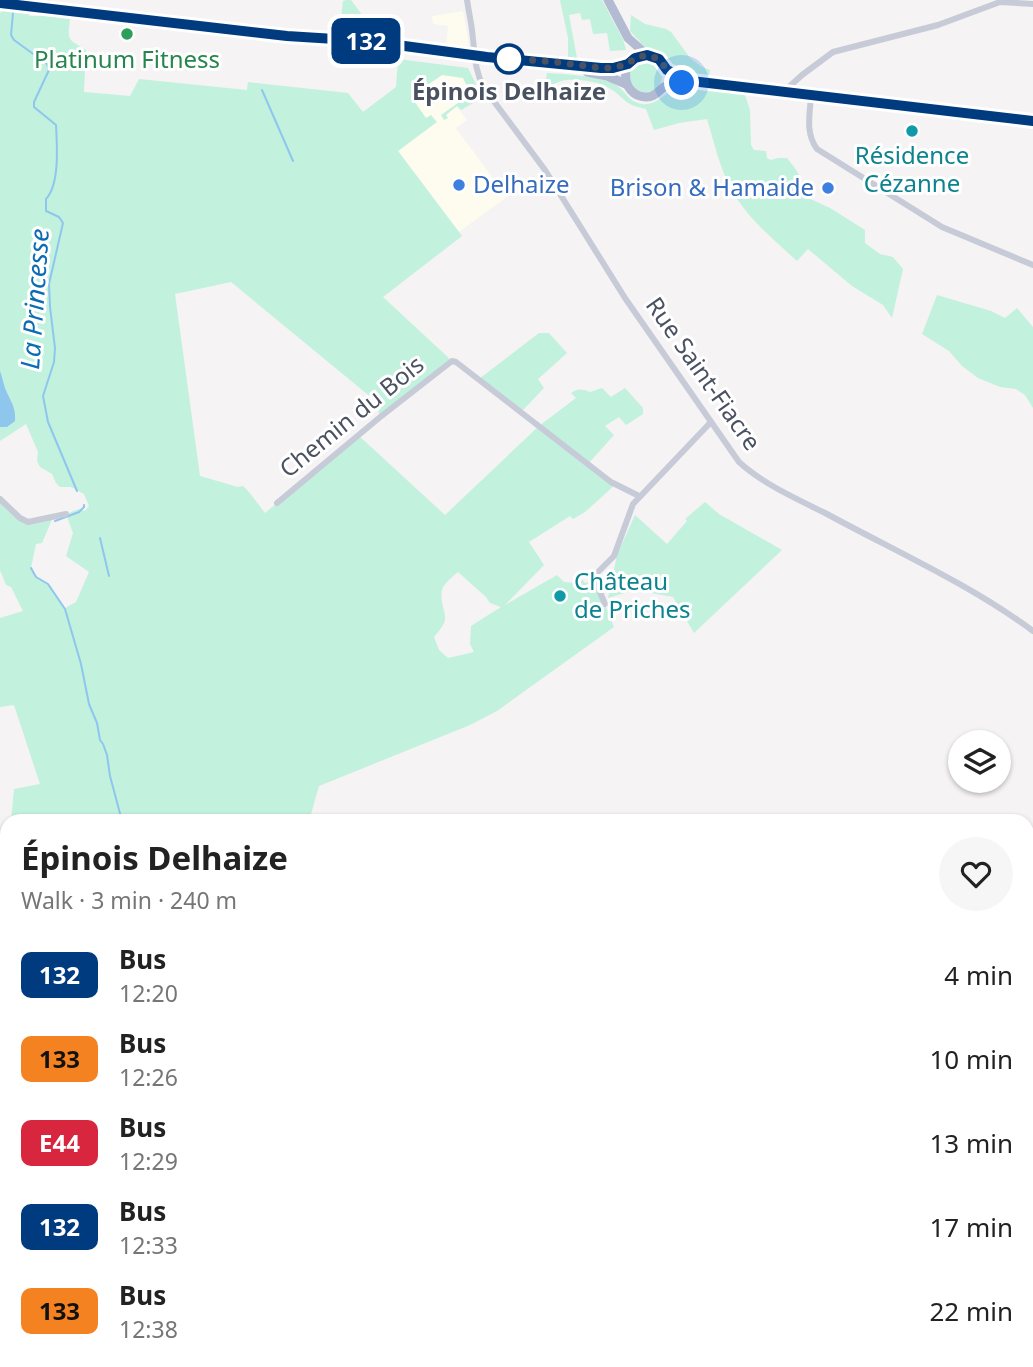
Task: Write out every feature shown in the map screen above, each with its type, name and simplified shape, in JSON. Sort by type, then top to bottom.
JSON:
[{"type":"main road","points":[[608,0],[628,38],[647,55],[659,59],[667,70],[691,81],[1033,121]]},
{"type":"main road","points":[[0,3],[600,74],[626,84],[635,94],[648,97],[660,92],[664,87],[667,70]]},
{"type":"main road","points":[[626,84],[628,38]]},
{"type":"main road","points":[[474,57],[613,68],[647,55]]},
{"type":"main road","points":[[664,87],[691,81]]},
{"type":"street","name":"Rue Saint-Fiacre","points":[[467,0],[477,73],[491,97],[545,170],[625,298],[733,456],[746,469],[990,601],[1033,631]]},
{"type":"street","points":[[786,93],[802,75],[833,52],[938,25],[993,4],[1033,4]]},
{"type":"street","points":[[811,96],[809,130],[817,149],[942,227],[1033,265]]},
{"type":"street","name":"Chemin du Bois","points":[[276,503],[452,361],[611,482],[639,496]]},
{"type":"street","points":[[605,604],[595,580],[596,574],[614,556],[633,504],[710,423]]},
{"type":"street","points":[[0,499],[28,522],[66,514]]},
{"type":"shaded area","points":[[463,11],[469,45],[446,45],[448,26],[433,24],[432,16]]},
{"type":"shaded area","points":[[442,75],[463,78],[469,90],[468,96],[456,105],[467,120],[456,128],[507,197],[459,232],[398,151],[436,122],[426,119],[414,101],[416,93]]},
{"type":"green space","points":[[351,0],[368,23],[356,37],[339,35],[343,1]]},
{"type":"green space","points":[[560,0],[602,0],[626,50],[610,51],[607,33],[593,34],[590,19],[582,20],[580,13],[569,15],[577,58],[568,58],[568,38]]},
{"type":"green space","points":[[4,10],[28,13],[30,16],[43,14],[70,17],[70,38],[86,50],[84,92],[130,96],[139,79],[247,90],[248,82],[348,93],[363,112],[396,87],[398,59],[468,68],[476,84],[475,102],[461,110],[457,106],[444,120],[441,115],[468,96],[466,92],[469,90],[463,78],[442,75],[416,93],[414,101],[426,118],[431,115],[437,122],[398,151],[462,236],[383,297],[452,361],[379,418],[378,403],[231,282],[175,294],[200,476],[238,487],[243,486],[265,513],[358,435],[445,515],[539,426],[576,398],[571,393],[602,388],[611,397],[625,388],[643,408],[643,414],[626,425],[619,417],[605,426],[614,435],[588,464],[616,484],[585,512],[573,519],[570,516],[529,542],[544,565],[505,605],[557,575],[564,582],[583,580],[585,583],[595,580],[614,627],[497,711],[470,725],[319,786],[311,814],[12,814],[14,789],[40,784],[14,705],[0,707],[0,618],[23,611],[11,587],[6,585],[0,570],[0,499],[23,520],[53,517],[42,543],[36,544],[31,568],[36,577],[48,584],[65,608],[76,602],[89,572],[66,556],[73,533],[66,514],[79,509],[85,511],[89,506],[84,494],[71,487],[60,487],[52,474],[40,467],[37,461],[38,452],[26,424],[0,441],[0,13]],"holes":[[[458,572],[490,603],[501,607],[471,626],[470,644],[474,652],[448,658],[439,650],[434,637],[445,620],[442,589],[448,581]]]},
{"type":"green space","points":[[631,15],[645,24],[671,32],[690,58],[710,70],[709,78],[675,69],[662,53],[645,47],[630,31]]},
{"type":"green space","points":[[646,60],[657,65],[662,76],[657,87],[646,92],[635,87],[630,76],[635,65]]},
{"type":"green space","points":[[547,73],[602,79],[619,87],[633,101],[642,104],[653,103],[680,88],[745,95],[750,110],[751,145],[754,150],[766,151],[767,158],[771,160],[787,158],[799,176],[804,196],[830,208],[865,230],[865,243],[880,254],[893,257],[903,269],[892,318],[883,305],[852,286],[808,249],[797,261],[751,217],[726,179],[707,119],[654,130],[646,109],[628,103],[609,88],[594,82],[571,80],[545,88]]},
{"type":"green space","points":[[937,295],[991,311],[1005,318],[1017,308],[1033,327],[1033,408],[1025,395],[1016,389],[1000,387],[978,378],[962,366],[949,351],[922,334]]},
{"type":"green space","points":[[539,333],[549,333],[567,353],[538,379],[544,388],[521,412],[479,379]]},
{"type":"green space","points":[[705,502],[719,514],[782,550],[694,633],[673,597],[635,590],[608,598],[617,555],[635,515],[667,544],[687,521],[685,519]]},
{"type":"water","points":[[0,371],[15,411],[15,421],[7,427],[0,427]]},
{"type":"waterway","name":"La Princesse","points":[[13,13],[11,35],[14,40],[47,64],[49,70],[34,107],[56,125],[56,174],[46,199],[46,211],[59,217],[63,223],[49,284],[54,362],[43,396],[48,422],[77,491]]},
{"type":"waterway","points":[[262,90],[293,161]]},
{"type":"waterway","points":[[55,521],[79,512],[84,505]]},
{"type":"waterway","points":[[100,538],[109,576]]},
{"type":"waterway","name":"La Princesse","points":[[31,568],[36,577],[48,584],[65,609],[89,704],[107,755],[120,814]]},
{"type":"bus line","name":"132","points":[[0,3],[601,68],[628,64],[641,55],[647,55],[659,59],[671,73],[691,81],[1033,121]]},
{"type":"place","name":"Platinum Fitness","points":[[127,34]]},
{"type":"place","name":"Épinois Delhaize","points":[[509,59]]},
{"type":"place","name":"Résidence Cézanne","points":[[912,131]]},
{"type":"place","name":"Delhaize","points":[[459,185]]},
{"type":"place","name":"Brison & Hamaide","points":[[828,188]]},
{"type":"place","name":"Château de Priches","points":[[560,596]]},
{"type":"route","points":[[509,59],[502,58],[613,68],[628,64],[641,55],[647,55],[659,59],[671,73],[691,81],[682,83]]}]
